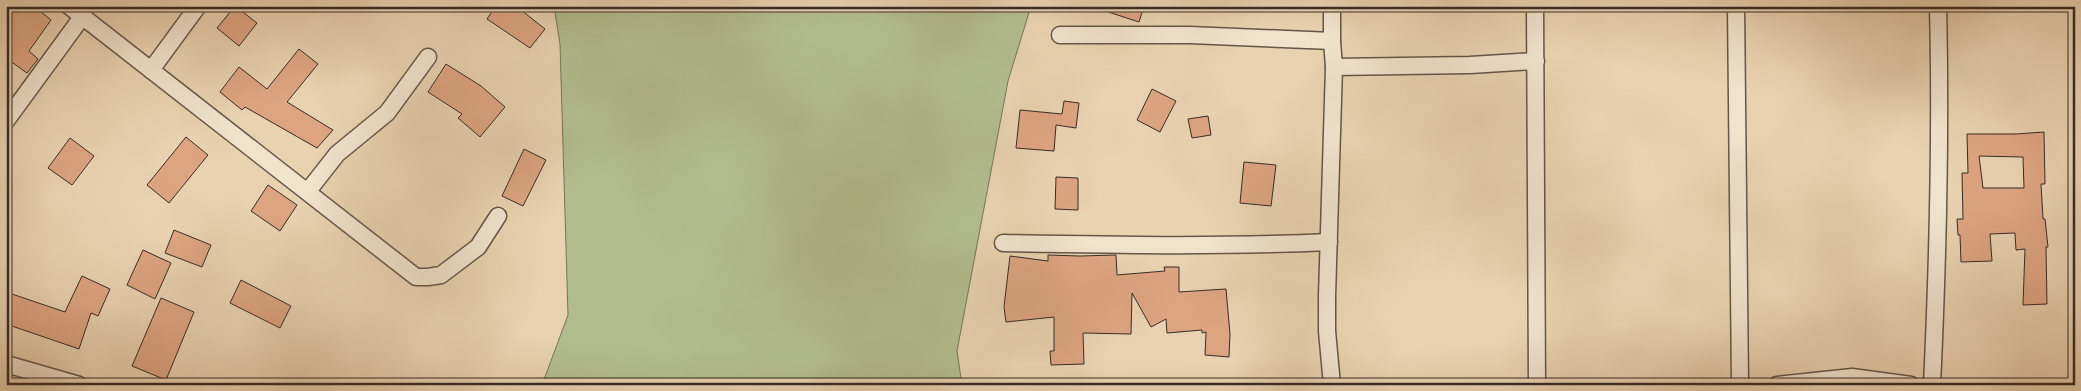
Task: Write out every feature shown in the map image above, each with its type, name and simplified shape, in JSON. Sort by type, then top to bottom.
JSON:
[{"type":"street","points":[[69,6],[416,276],[441,275],[478,247],[498,216]]},
{"type":"street","points":[[151,70],[198,6]]},
{"type":"street","points":[[1332,6],[1334,67],[1327,331],[1332,385]]},
{"type":"street","points":[[1535,6],[1537,385]]},
{"type":"street","points":[[1736,6],[1740,385]]},
{"type":"street","points":[[1932,385],[1940,186],[1938,6]]},
{"type":"street","points":[[6,121],[82,17]]},
{"type":"street","points":[[1060,35],[1190,35],[1332,41]]},
{"type":"street","points":[[308,191],[337,154],[387,113],[428,57]]},
{"type":"street","points":[[1334,67],[1470,65],[1536,61]]},
{"type":"street","points":[[1003,243],[1141,246],[1328,242]]},
{"type":"street","points":[[6,364],[79,385]]},
{"type":"street","points":[[1777,385],[1852,377],[1911,385]]},
{"type":"green space","points":[[554,6],[1031,6],[1008,81],[957,351],[962,385],[542,385],[568,315],[560,44]]},
{"type":"building","points":[[6,6],[34,6],[51,20],[29,51],[38,59],[27,73],[6,58]]},
{"type":"building","points":[[235,6],[257,23],[239,46],[217,28]]},
{"type":"building","points":[[496,6],[516,6],[545,29],[530,48],[487,19]]},
{"type":"building","points":[[1100,6],[1144,6],[1139,22],[1099,9]]},
{"type":"building","points":[[299,49],[318,64],[287,102],[333,130],[317,148],[245,107],[242,110],[220,92],[239,67],[267,89]]},
{"type":"building","points":[[446,64],[481,86],[505,107],[480,137],[458,118],[462,114],[428,92]]},
{"type":"building","points":[[1152,89],[1176,101],[1160,132],[1137,120]]},
{"type":"building","points":[[1064,101],[1079,103],[1076,128],[1056,125],[1054,151],[1016,148],[1020,110],[1062,114]]},
{"type":"building","points":[[1208,116],[1211,135],[1192,138],[1188,119]]},
{"type":"building","points":[[2044,132],[2045,184],[2041,184],[2043,219],[2045,219],[2048,247],[2046,247],[2047,304],[2023,305],[2025,249],[2016,250],[2015,233],[1990,234],[1992,261],[1961,262],[1960,235],[1958,235],[1957,219],[1963,219],[1962,173],[1968,173],[1967,134]],"holes":[[[1979,156],[2023,157],[2024,188],[1983,188]]]},
{"type":"building","points":[[186,137],[208,155],[169,203],[147,185]]},
{"type":"building","points":[[70,138],[94,156],[72,185],[48,168]]},
{"type":"building","points":[[524,149],[546,160],[523,206],[502,196]]},
{"type":"building","points":[[1244,162],[1276,165],[1271,206],[1240,203]]},
{"type":"building","points":[[1056,177],[1078,178],[1078,210],[1055,209]]},
{"type":"building","points":[[268,185],[297,205],[280,231],[251,211]]},
{"type":"building","points":[[174,230],[211,245],[202,267],[165,253]]},
{"type":"building","points":[[143,250],[171,263],[155,299],[127,285]]},
{"type":"building","points":[[1048,255],[1116,255],[1117,275],[1165,271],[1164,267],[1179,267],[1179,292],[1226,289],[1230,334],[1229,357],[1205,355],[1206,332],[1202,333],[1202,330],[1167,333],[1166,319],[1151,327],[1132,293],[1131,334],[1083,333],[1084,364],[1051,365],[1050,351],[1054,351],[1054,317],[1006,322],[1004,307],[1010,256],[1048,261]]},
{"type":"building","points":[[82,276],[110,289],[98,316],[91,313],[79,349],[6,324],[6,301],[9,293],[65,312]]},
{"type":"building","points":[[241,280],[291,306],[280,328],[230,303]]},
{"type":"building","points":[[161,298],[194,312],[166,380],[132,366]]}]
